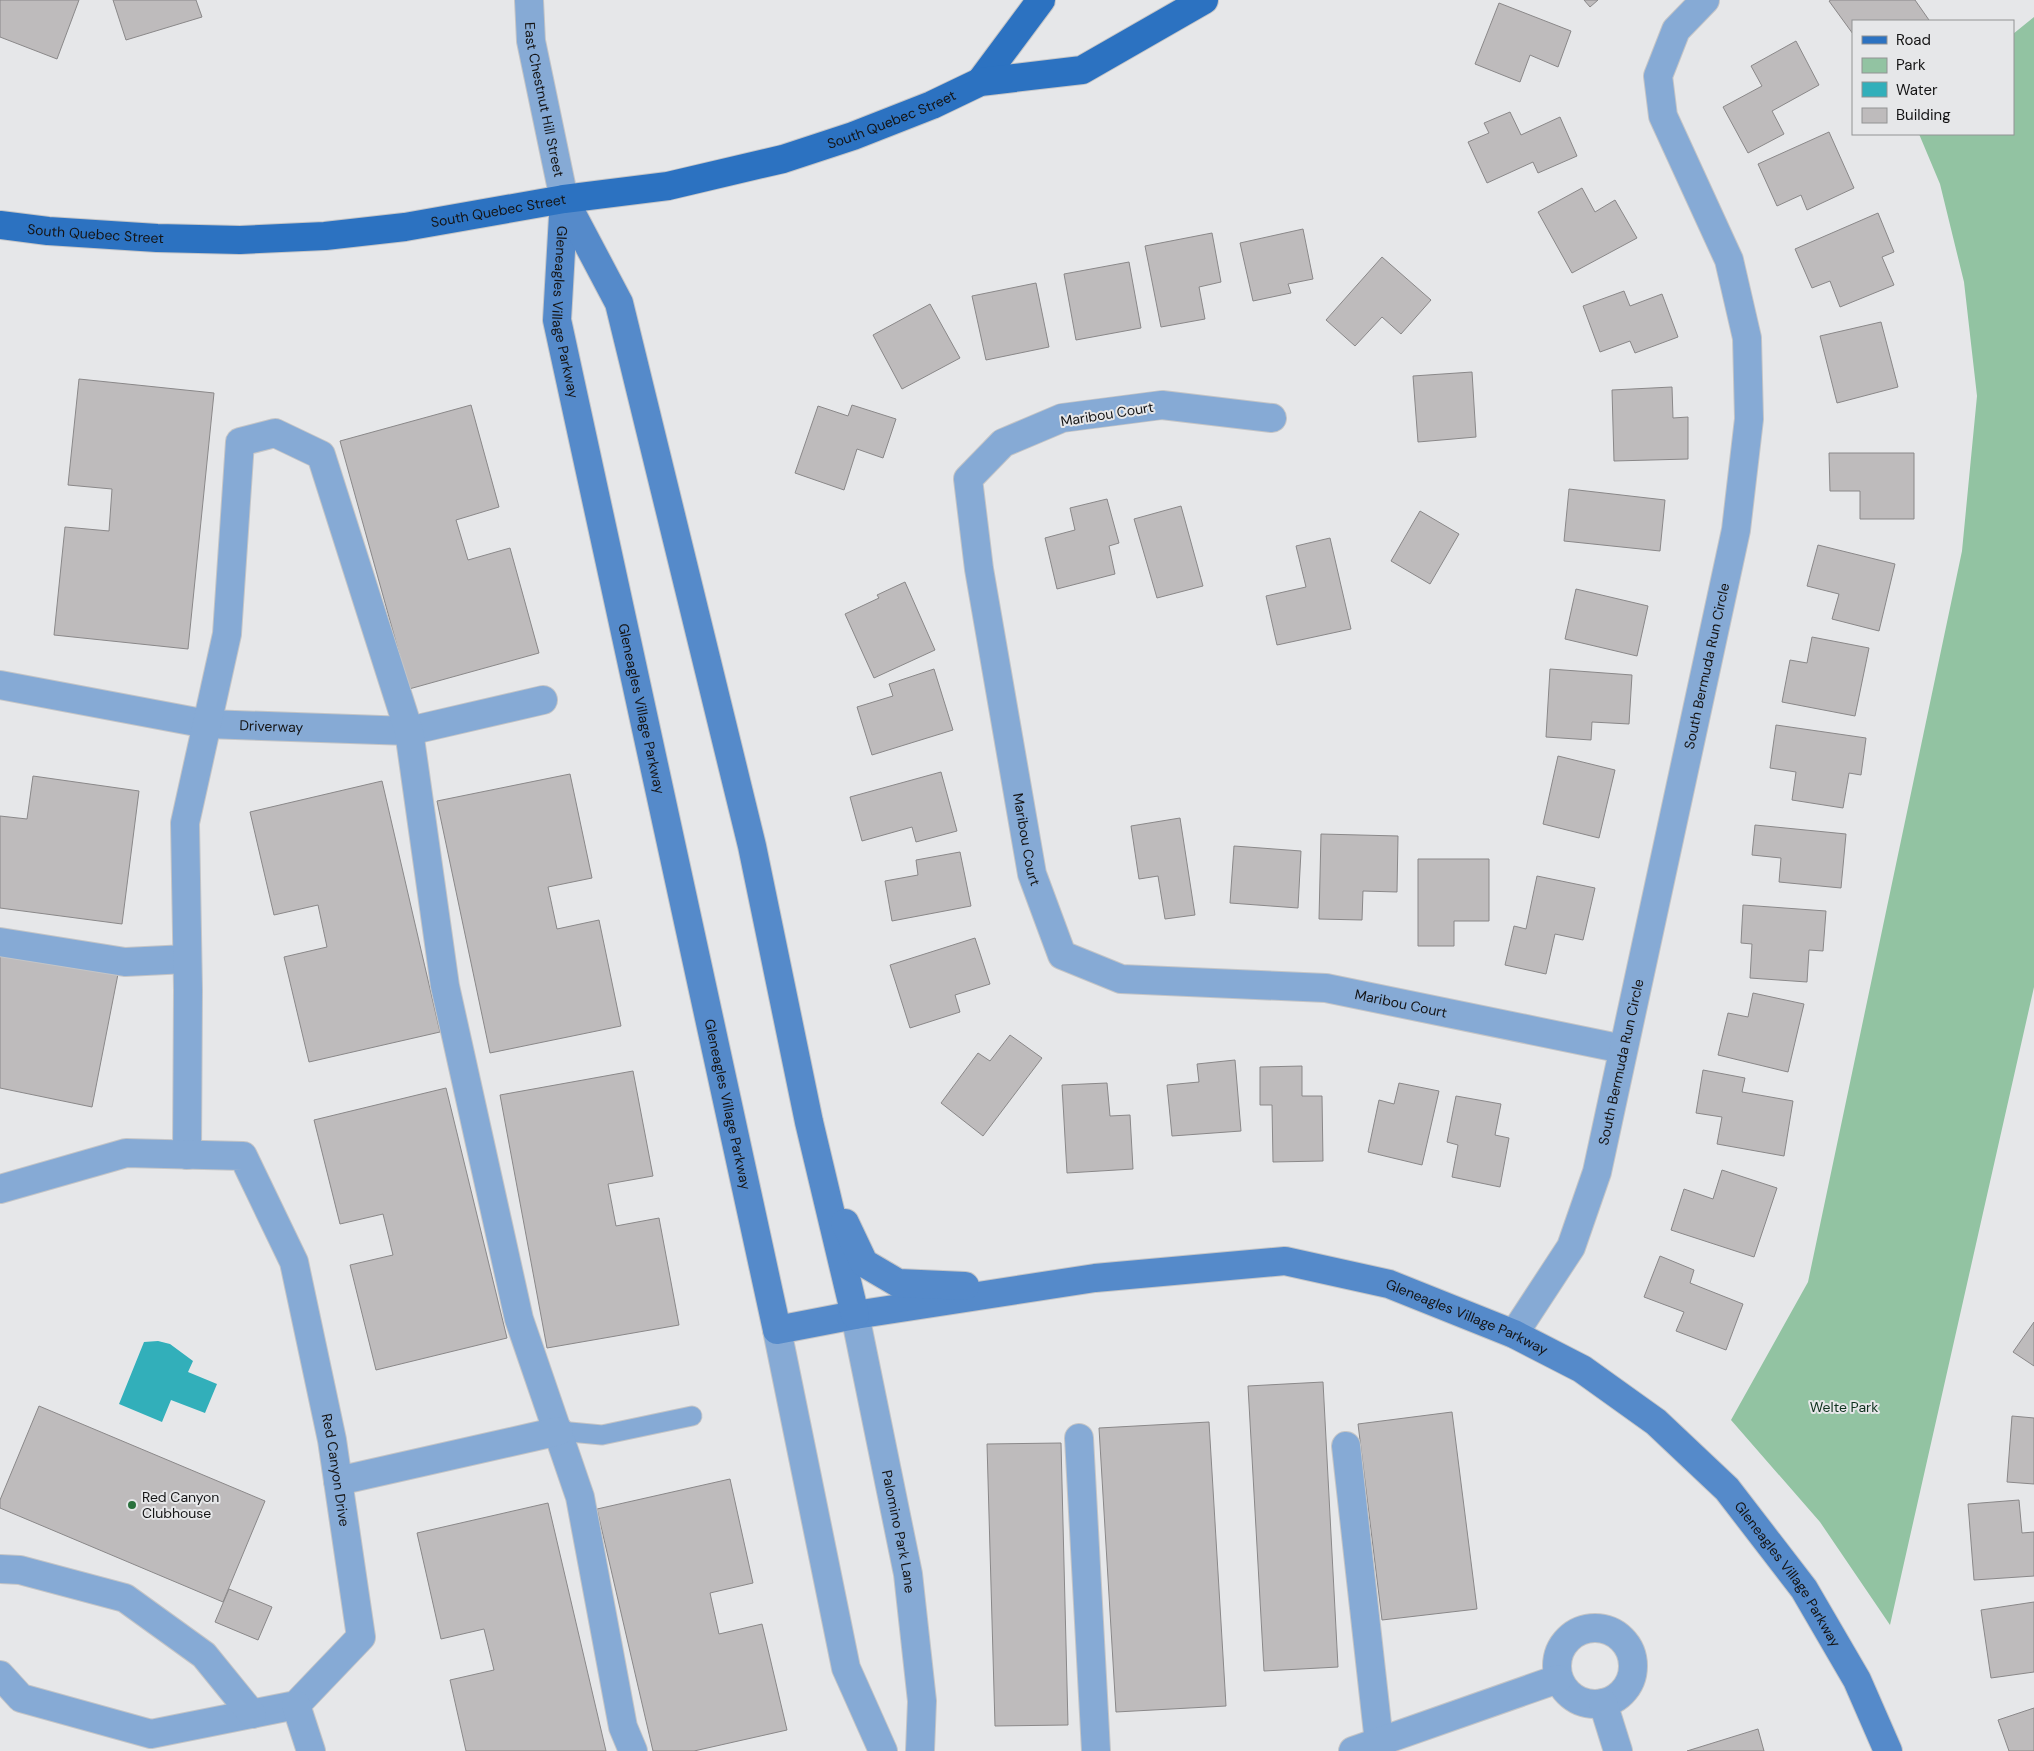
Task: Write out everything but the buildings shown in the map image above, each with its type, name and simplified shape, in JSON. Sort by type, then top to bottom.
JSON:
[{"type":"main road","name":"South Quebec Street","points":[[980,82],[1041,0]]},
{"type":"main road","name":"South Quebec Street","points":[[0,225],[48,231],[147,238],[240,240],[325,236],[405,227],[564,199],[668,186],[783,159],[853,136],[980,82],[1082,70],[1204,0]]},
{"type":"street","name":"East Chestnut Hill Street","points":[[529,0],[530,41],[564,199]]},
{"type":"street","name":"South Bermuda Run Circle","points":[[1514,1334],[1571,1247],[1597,1172],[1736,530],[1749,419],[1748,338],[1729,260],[1663,116],[1658,76],[1676,30],[1705,0]]},
{"type":"street","name":"Gleneagles Village Parkway","points":[[564,199],[620,303],[752,846],[809,1122],[854,1315]]},
{"type":"street","name":"Gleneagles Village Parkway","points":[[564,199],[557,320],[777,1330],[854,1315],[1095,1278],[1285,1261],[1389,1284],[1514,1334],[1582,1369],[1648,1417],[1727,1490],[1804,1589],[1858,1680],[1888,1751]]},
{"type":"street","name":"Maribou Court","points":[[1272,418],[1162,405],[1062,418],[1003,442],[968,479],[979,569],[1032,874],[1062,954],[1121,979],[1326,988],[1623,1049]]},
{"type":"street","points":[[187,1155],[185,823],[227,634],[240,442],[275,433],[321,455],[409,732],[447,995],[519,1319],[559,1431],[580,1498],[623,1727],[632,1751]]},
{"type":"street","name":"Driverway","points":[[0,685],[207,724],[409,732],[543,700]]},
{"type":"street","points":[[0,942],[125,962],[187,959]]},
{"type":"street","points":[[809,1122],[850,1237],[864,1263],[898,1284],[1030,1288]]},
{"type":"street","name":"Red Canyon Drive","points":[[0,1189],[126,1153],[242,1156],[294,1262],[332,1440],[361,1637],[296,1705]]},
{"type":"street","name":"Palomino Park Lane","points":[[854,1315],[908,1574],[922,1701],[920,1751]]},
{"type":"street","points":[[777,1330],[846,1668],[883,1751]]},
{"type":"street","points":[[338,1482],[559,1431]]},
{"type":"street","points":[[1079,1438],[1096,1751]]},
{"type":"street","points":[[1346,1446],[1379,1742]]},
{"type":"street","points":[[0,1569],[20,1570],[125,1598],[204,1655],[252,1714]]},
{"type":"street","points":[[1586,1628],[1605,1629],[1613,1633],[1620,1637],[1629,1650],[1633,1669],[1629,1683],[1620,1694],[1603,1703],[1588,1704],[1574,1698],[1564,1690],[1558,1679],[1556,1659],[1563,1644],[1574,1633],[1586,1628]]},
{"type":"street","points":[[0,1675],[21,1698],[151,1734],[296,1705],[312,1751]]},
{"type":"street","points":[[1353,1751],[1558,1679]]},
{"type":"street","points":[[1603,1703],[1618,1751]]},
{"type":"lane","points":[[559,1431],[602,1435],[692,1416]]},
{"type":"green space","name":"Welte Park","points":[[2034,17],[2034,987],[1890,1625],[1820,1522],[1731,1420],[1808,1282],[1962,551],[1977,396],[1964,282],[1940,184],[1919,135],[2014,135],[2014,33]]},
{"type":"water","points":[[158,1341],[170,1344],[193,1361],[188,1372],[217,1384],[205,1413],[171,1400],[162,1422],[119,1404],[144,1342]]},
{"type":"place","name":"Red Canyon Clubhouse","points":[[132,1505]]}]
